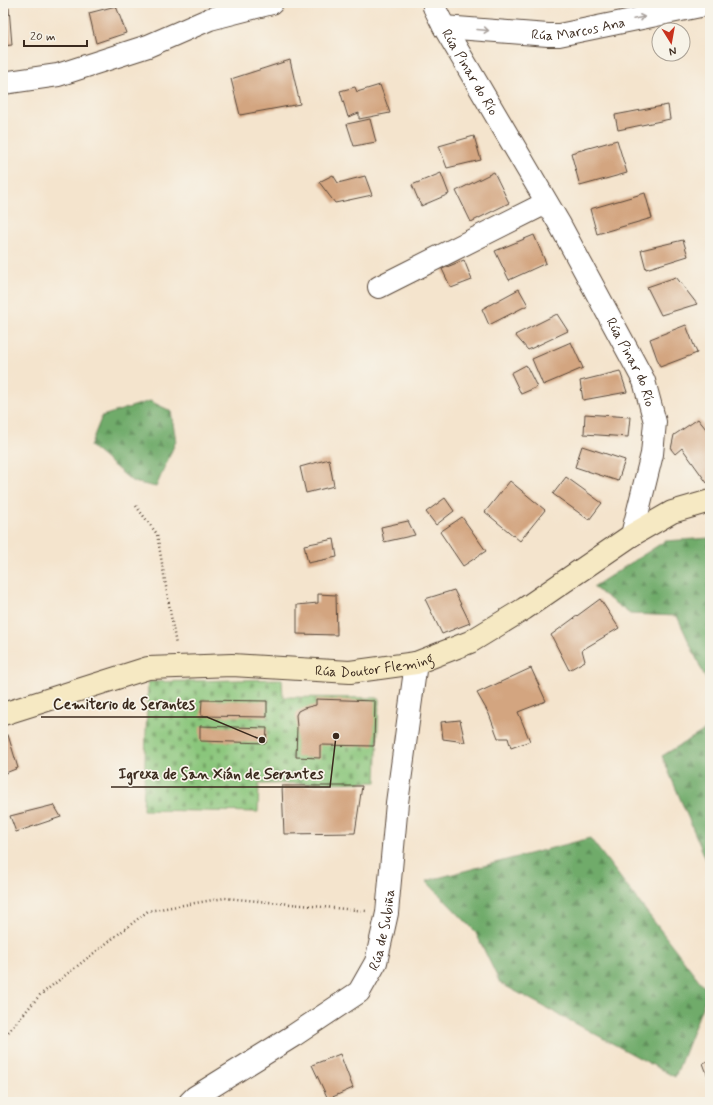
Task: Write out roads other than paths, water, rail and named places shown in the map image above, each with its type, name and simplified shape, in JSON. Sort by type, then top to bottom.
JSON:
[{"type":"main road","name":"Rúa Doutor Fleming","points":[[3,714],[148,668],[232,665],[350,672],[416,663],[470,642],[524,609],[632,534],[672,512],[710,501]]},
{"type":"street","points":[[3,83],[58,75],[148,46],[210,19],[272,3]]},
{"type":"street","name":"Rúa Pinar do Río","points":[[433,4],[444,27],[559,223],[644,381],[655,422],[652,454],[632,534]]},
{"type":"street","name":"Rúa Marcos Ana","points":[[444,27],[559,35],[710,4]]},
{"type":"street","points":[[379,287],[546,203]]},
{"type":"street","name":"Rúa de Subiña","points":[[190,1102],[195,1097],[293,1036],[359,992],[376,962],[387,913],[397,803],[416,663]]},
{"type":"place","name":"Igrexa de San Xián de Serantes","points":[[336,736]]},
{"type":"place","name":"Cemiterio de Serantes","points":[[262,740]]}]
